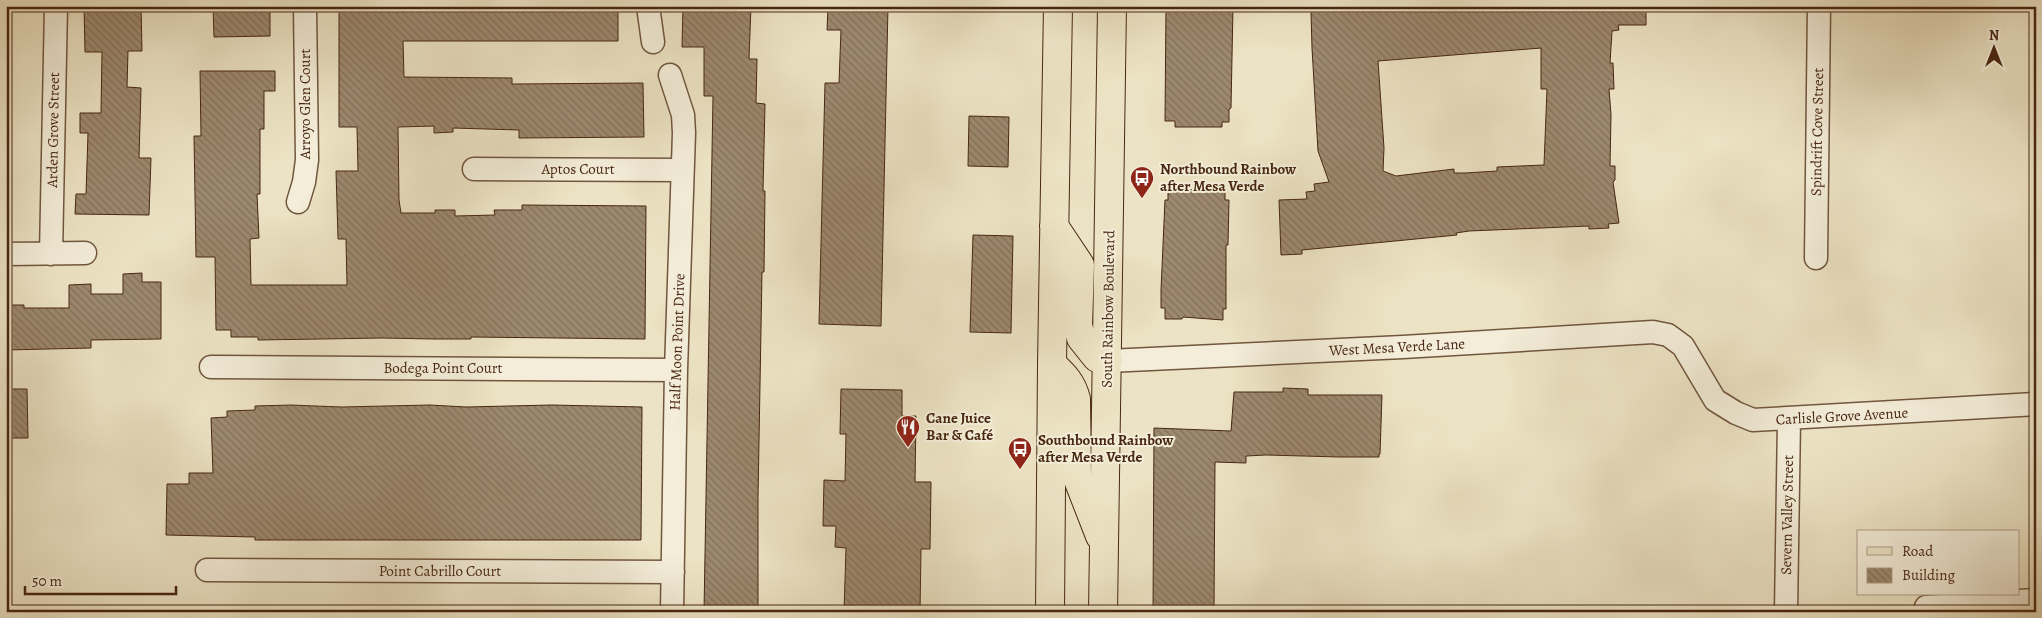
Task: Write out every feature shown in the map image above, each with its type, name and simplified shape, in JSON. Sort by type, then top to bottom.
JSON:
[{"type":"main road","points":[[1050,612],[1058,6]]},
{"type":"main road","name":"South Rainbow Boulevard","points":[[1103,612],[1108,360],[1111,8]]},
{"type":"main road","points":[[1054,226],[1080,264],[1078,324],[1082,338],[1097,358],[1108,360]]},
{"type":"main road","points":[[1052,364],[1065,375],[1073,388],[1077,410],[1077,477],[1105,549]]},
{"type":"street","name":"Arden Grove Street","points":[[51,254],[56,6]]},
{"type":"street","name":"Arroyo Glen Court","points":[[298,202],[304,182],[307,160],[304,6]]},
{"type":"street","points":[[648,6],[653,42]]},
{"type":"street","name":"Spindrift Cove Street","points":[[1816,258],[1819,6]]},
{"type":"street","name":"Half Moon Point Drive","points":[[670,75],[683,115],[672,612]]},
{"type":"street","name":"Aptos Court","points":[[474,169],[682,170]]},
{"type":"street","points":[[6,254],[85,254]]},
{"type":"street","name":"West Mesa Verde Lane","points":[[1108,360],[1403,347],[1653,332],[1668,335],[1683,346]]},
{"type":"street","name":"Carlisle Grove Avenue","points":[[1683,346],[1715,400],[1736,413],[1753,420],[2036,404]]},
{"type":"street","name":"Bodega Point Court","points":[[211,367],[676,370]]},
{"type":"street","name":"Severn Valley Street","points":[[1786,612],[1788,419]]},
{"type":"street","name":"Point Cabrillo Court","points":[[207,570],[672,572]]},
{"type":"street","points":[[1926,607],[2036,600]]},
{"type":"building","points":[[84,6],[141,6],[142,51],[128,51],[127,87],[141,88],[139,158],[151,158],[149,215],[75,214],[76,194],[86,194],[88,133],[80,133],[80,113],[101,113],[102,52],[85,52]]},
{"type":"building","points":[[213,6],[270,6],[270,36],[214,37]]},
{"type":"building","points":[[339,6],[618,6],[618,41],[403,41],[404,77],[512,78],[512,84],[643,83],[644,137],[519,138],[519,130],[453,128],[453,132],[434,133],[434,126],[398,127],[399,200],[401,213],[435,213],[435,210],[455,210],[455,216],[495,215],[494,210],[522,210],[522,205],[646,206],[645,339],[471,337],[471,339],[258,340],[258,337],[231,337],[231,330],[216,330],[215,257],[196,257],[194,136],[201,136],[200,71],[275,71],[275,91],[264,91],[264,129],[260,129],[260,194],[257,194],[259,238],[250,239],[251,285],[347,285],[346,239],[338,239],[336,171],[358,171],[357,127],[339,127]]},
{"type":"building","points":[[683,6],[751,6],[749,59],[757,59],[756,103],[765,104],[764,272],[762,272],[758,497],[758,612],[704,612],[713,96],[704,96],[704,47],[682,47]]},
{"type":"building","points":[[828,6],[888,6],[881,326],[819,324],[825,83],[839,83],[841,30],[827,30]]},
{"type":"building","points":[[1166,6],[1233,6],[1231,108],[1229,109],[1229,122],[1222,122],[1222,127],[1175,127],[1175,121],[1165,121]]},
{"type":"building","points":[[1319,6],[1646,6],[1646,25],[1618,25],[1619,30],[1612,31],[1610,63],[1613,63],[1614,89],[1609,89],[1611,115],[1610,166],[1615,166],[1615,180],[1613,182],[1619,223],[1608,224],[1609,228],[1589,229],[1589,226],[1469,231],[1456,233],[1457,235],[1302,250],[1302,254],[1281,255],[1279,200],[1307,199],[1306,192],[1315,191],[1314,184],[1329,182],[1318,151],[1312,48],[1311,12],[1320,11]],"holes":[[[1541,48],[1541,89],[1547,89],[1544,165],[1497,167],[1497,171],[1465,173],[1454,173],[1454,169],[1396,176],[1383,171],[1384,148],[1378,61]]]},
{"type":"building","points":[[969,116],[1009,117],[1008,167],[968,166]]},
{"type":"building","points":[[1168,189],[1225,190],[1225,200],[1229,200],[1228,245],[1226,245],[1226,309],[1223,309],[1223,320],[1183,317],[1182,319],[1165,319],[1165,308],[1161,308],[1161,290],[1165,200],[1168,200]]},
{"type":"building","points":[[973,235],[1013,236],[1011,333],[970,332]]},
{"type":"building","points":[[142,273],[142,282],[161,282],[161,339],[91,340],[91,348],[6,350],[8,305],[24,305],[24,308],[69,308],[69,285],[91,284],[91,294],[123,294],[123,274]]},
{"type":"building","points":[[1283,388],[1308,389],[1308,395],[1382,395],[1379,457],[1266,455],[1246,456],[1246,463],[1215,462],[1214,612],[1153,612],[1154,428],[1231,431],[1234,392],[1283,392]]},
{"type":"building","points":[[6,389],[27,389],[28,438],[6,438]]},
{"type":"building","points":[[841,389],[902,390],[902,416],[916,416],[915,482],[931,482],[930,549],[921,549],[920,612],[844,612],[846,548],[835,547],[836,526],[823,526],[824,480],[845,481],[846,434],[840,434]]},
{"type":"building","points":[[552,405],[642,407],[641,540],[255,540],[255,537],[166,535],[167,484],[189,484],[189,473],[213,473],[211,418],[227,417],[227,411],[255,410],[255,406],[341,407]]},
{"type":"place","name":"Northbound Rainbow after Mesa Verde","points":[[1142,199]]},
{"type":"place","name":"Cane Juice Bar & Café","points":[[908,448]]},
{"type":"place","name":"Southbound Rainbow after Mesa Verde","points":[[1020,470]]}]
